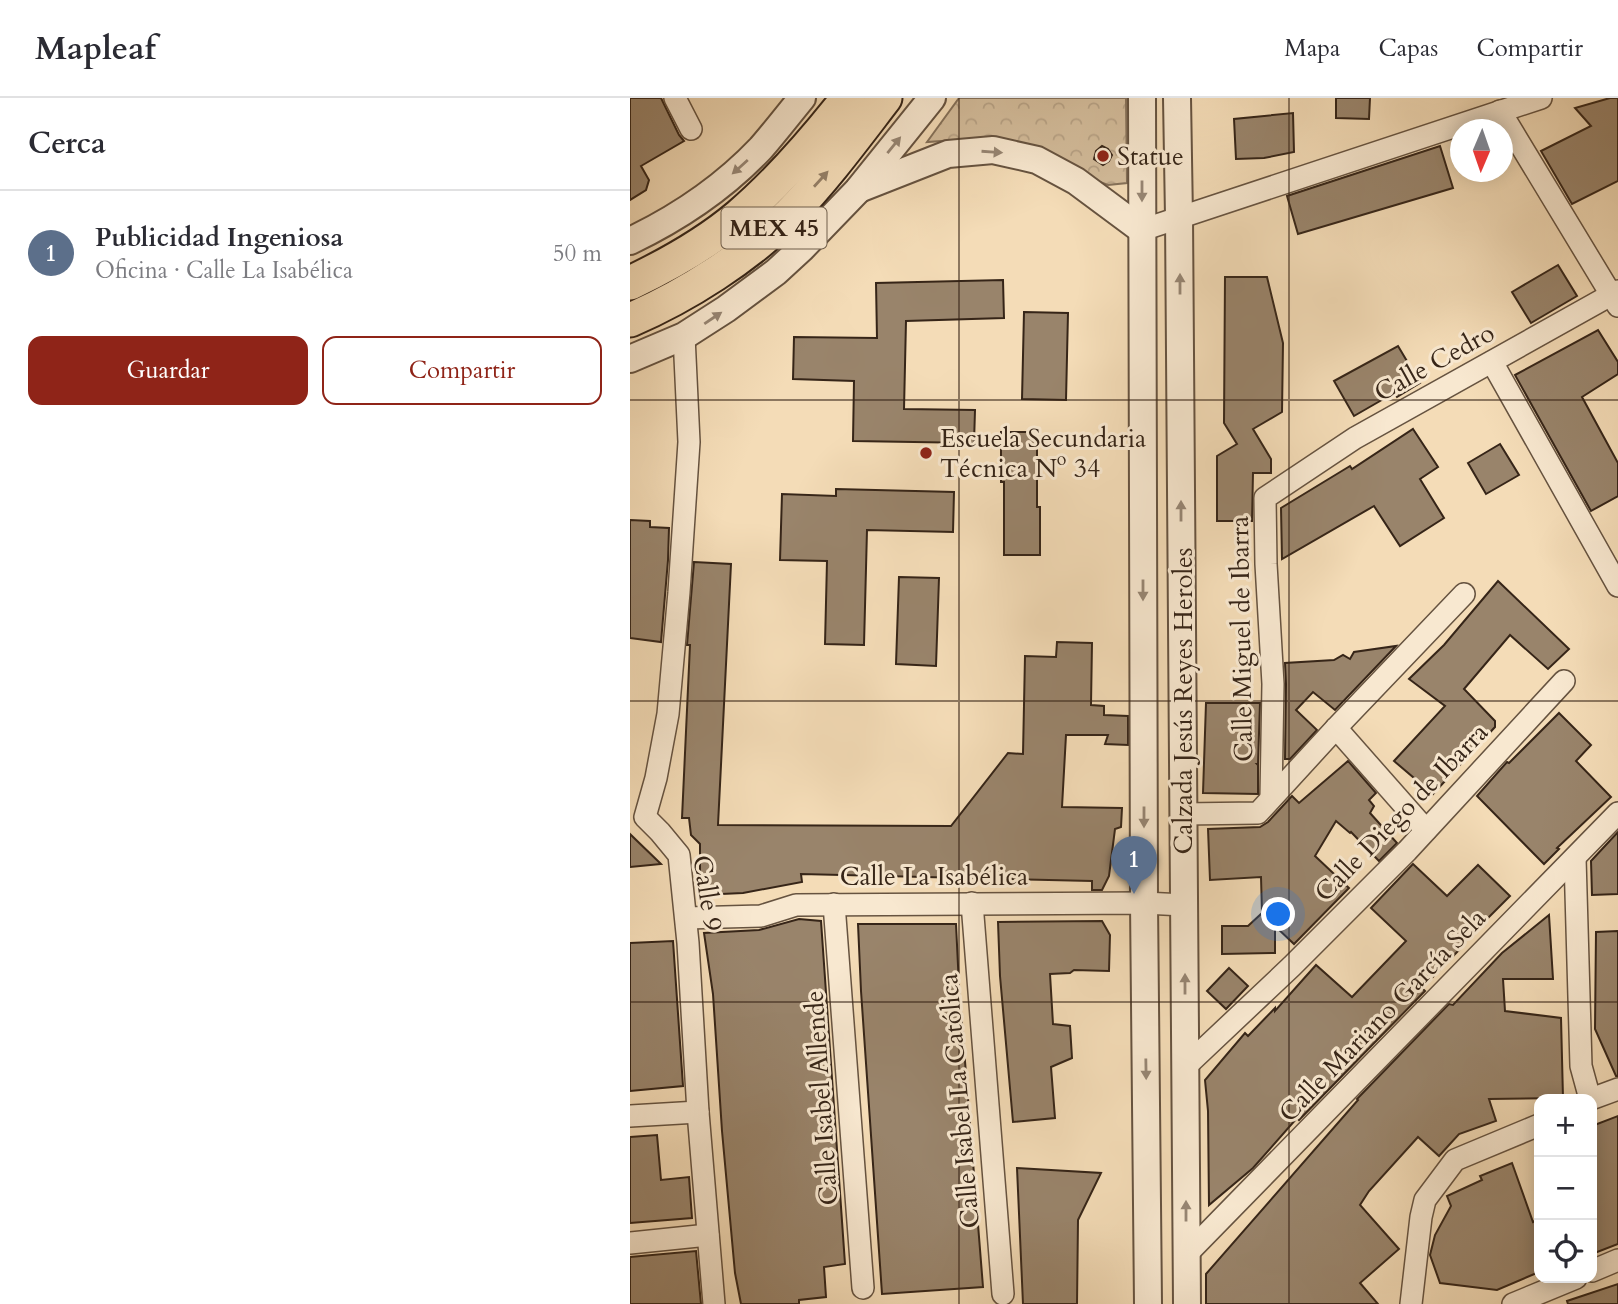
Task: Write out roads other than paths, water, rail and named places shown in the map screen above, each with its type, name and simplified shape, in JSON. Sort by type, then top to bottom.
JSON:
[{"type":"main road","name":"MEX 45","points":[[630,283],[684,254],[738,217],[786,172],[848,98]]},
{"type":"main road","name":"MEX 45","points":[[630,320],[702,282],[766,235],[829,170],[885,98]]},
{"type":"street","points":[[675,98],[691,129]]},
{"type":"street","points":[[630,241],[661,226],[713,191],[760,149],[802,98]]},
{"type":"street","points":[[630,359],[684,336],[776,272],[858,190],[932,98]]},
{"type":"street","name":"Calzada Jesús Reyes Heroles","points":[[1142,98],[1144,904],[1149,1304]]},
{"type":"street","name":"Calzada Jesús Reyes Heroles","points":[[1177,98],[1187,1304]]},
{"type":"street","points":[[858,190],[948,154],[993,150],[1037,160],[1076,181],[1142,230],[1541,98]]},
{"type":"street","points":[[1500,111],[1616,297]]},
{"type":"street","name":"Calle Cedro","points":[[1281,487],[1355,438],[1616,297]]},
{"type":"street","name":"Calle 9","points":[[684,336],[689,442],[668,714],[656,778],[638,813],[660,832],[679,855],[714,1304]]},
{"type":"street","points":[[1492,362],[1618,586]]},
{"type":"street","name":"Calle Miguel de Ibarra","points":[[1271,797],[1273,684],[1265,498],[1281,487]]},
{"type":"street","points":[[1183,814],[1258,813],[1464,594]]},
{"type":"street","name":"Calle Diego de Ibarra","points":[[1185,1067],[1292,966],[1426,830],[1564,681]]},
{"type":"street","points":[[1336,728],[1426,830]]},
{"type":"street","name":"Calle Mariano García Sela","points":[[1186,1255],[1618,813]]},
{"type":"street","points":[[1575,858],[1581,1066],[1589,1094]]},
{"type":"street","name":"Calle La Isabélica","points":[[686,918],[761,916],[796,905],[834,904],[1184,905]]},
{"type":"street","name":"Calle Isabel Allende","points":[[834,904],[863,1288]]},
{"type":"street","name":"Calle Isabel La Católica","points":[[972,904],[1003,1294]]},
{"type":"street","points":[[1597,1097],[1618,1089]]},
{"type":"street","points":[[630,1116],[698,1112]]},
{"type":"street","points":[[1411,1304],[1425,1200],[1455,1160],[1534,1127]]},
{"type":"street","points":[[630,1243],[708,1235]]},
{"type":"street","points":[[1597,1269],[1618,1260]]},
{"type":"street","points":[[1513,1304],[1564,1283]]},
{"type":"place","name":"Statue","points":[[1103,156]]},
{"type":"place","name":"Escuela Secundaria Técnica Nº 34","points":[[926,453]]},
{"type":"place","name":"Publicidad Ingeniosa","points":[[1134,894]]}]
